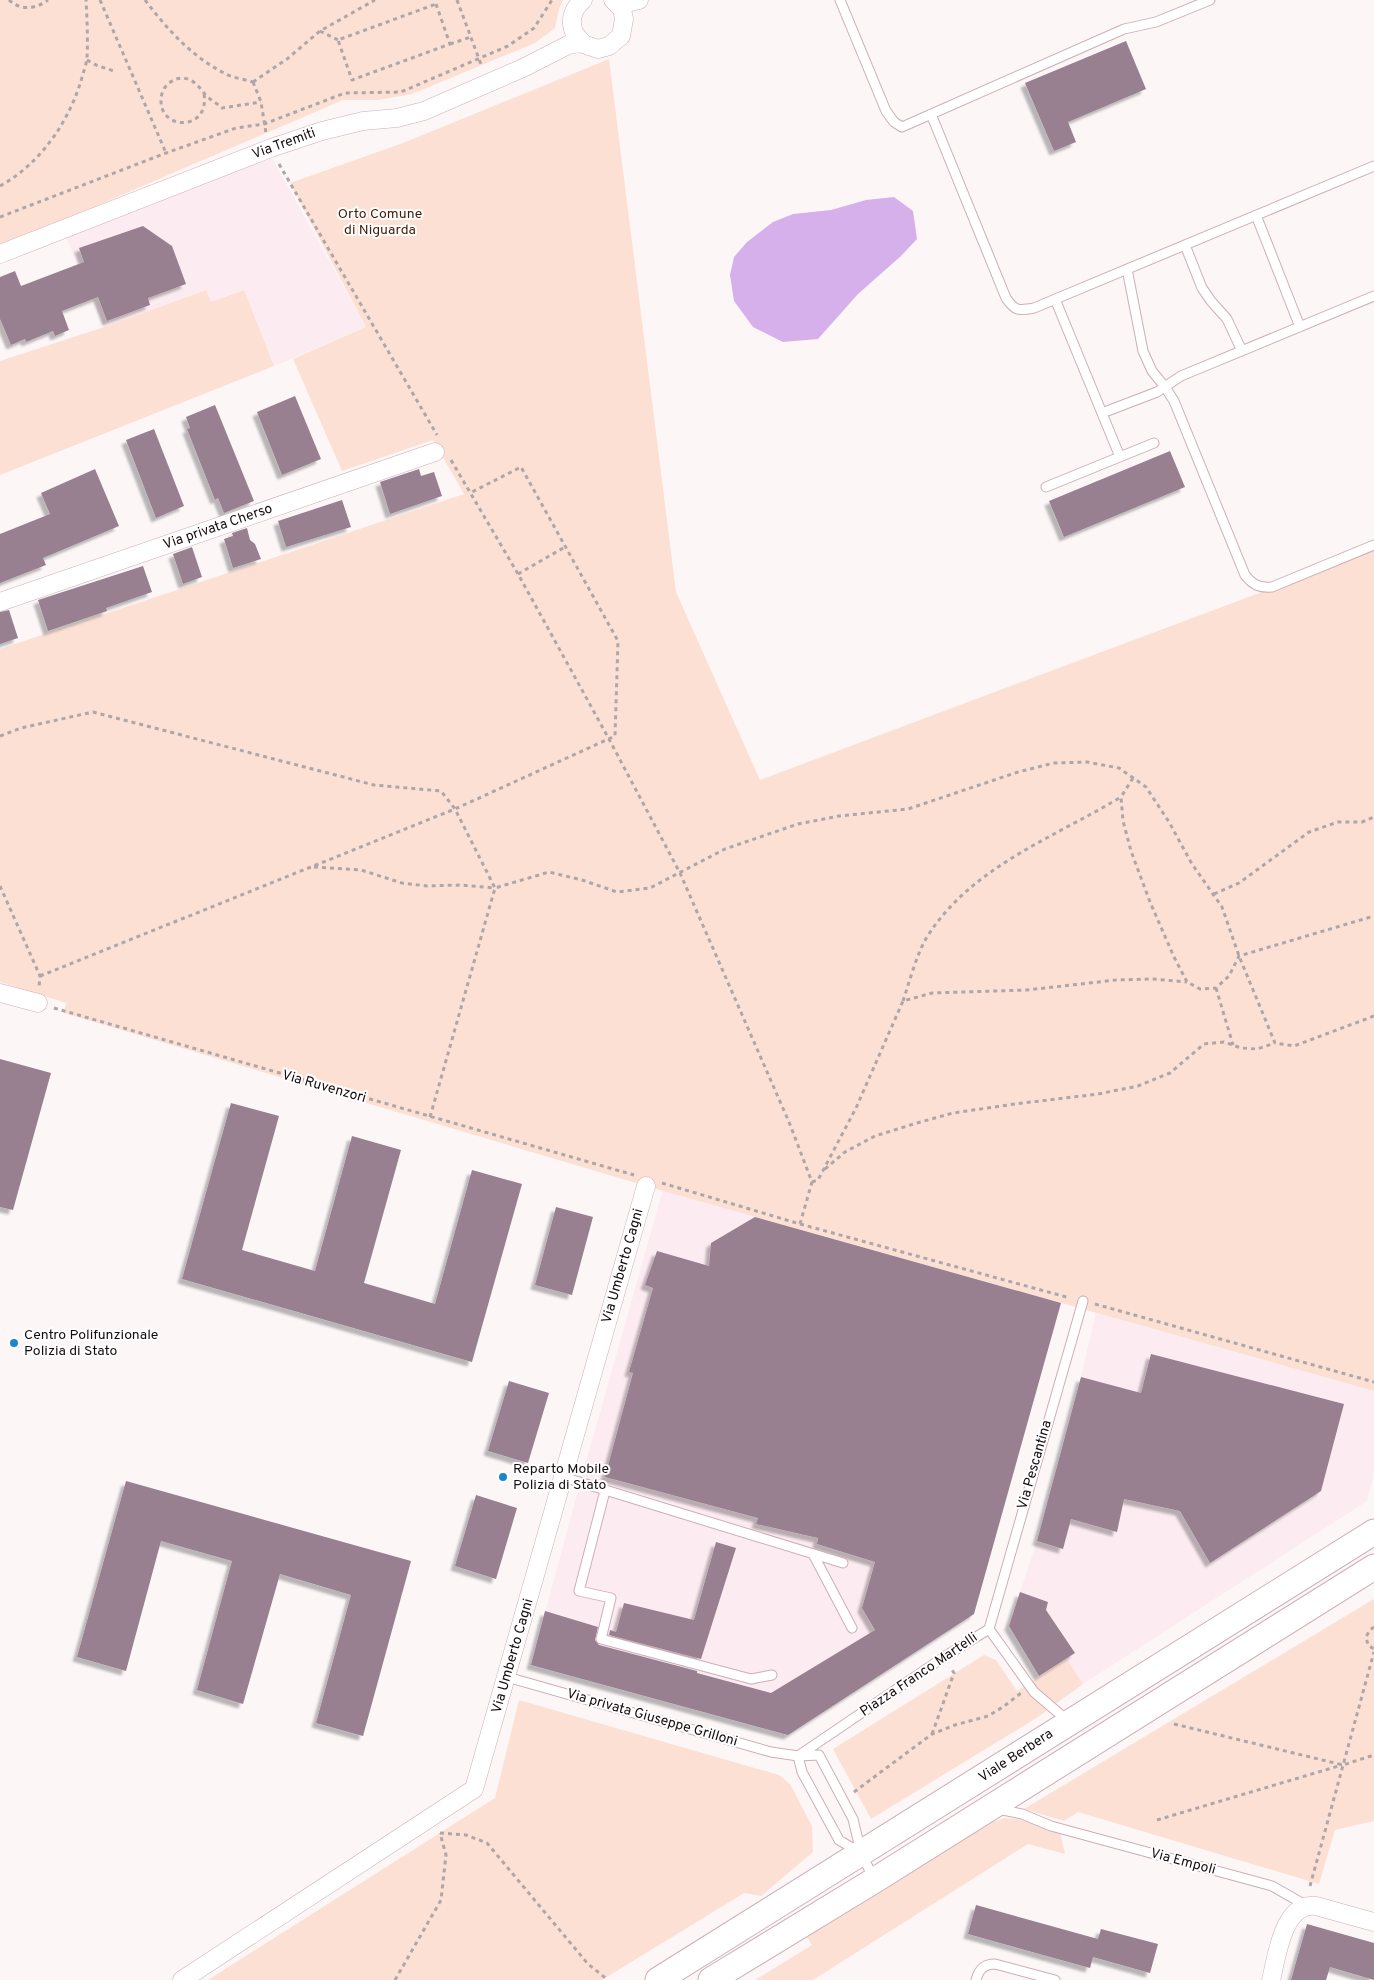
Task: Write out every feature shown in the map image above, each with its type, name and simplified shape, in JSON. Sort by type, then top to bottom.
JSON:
[{"type":"street","points":[[583,0],[574,10],[572,19],[575,40],[598,48],[612,45],[623,31],[618,7],[638,0]]},
{"type":"street","name":"Via Tremiti","points":[[0,254],[271,148],[322,131],[363,121],[397,118],[424,112],[523,68],[575,40]]},
{"type":"street","name":"Via privata Cherso","points":[[0,602],[441,448]]},
{"type":"street","points":[[0,993],[38,1004]]},
{"type":"street","name":"Via Umberto Cagni","points":[[182,1980],[474,1790],[647,1181]]},
{"type":"street","name":"Viale Berbera","points":[[711,1980],[812,1901],[861,1853],[1374,1532]]},
{"type":"street","name":"Viale Berbera","points":[[658,1980],[812,1901],[875,1880],[1374,1567]]},
{"type":"street","points":[[1271,1980],[1288,1923],[1299,1909],[1306,1906]]},
{"type":"street","name":"Via Empoli","points":[[1306,1906],[1316,1906],[1374,1922]]},
{"type":"lane","points":[[840,0],[886,112],[894,122],[902,126],[1124,29],[1156,22],[1210,0]]},
{"type":"lane","points":[[931,114],[1006,298],[1013,308],[1021,311],[1034,308],[1374,166]]},
{"type":"lane","points":[[1256,216],[1300,327]]},
{"type":"lane","points":[[1185,245],[1202,288],[1210,301],[1228,319],[1242,351]]},
{"type":"lane","points":[[1127,269],[1144,351],[1152,371],[1165,386],[1174,402],[1245,575],[1252,584],[1262,588],[1272,586],[1374,545]]},
{"type":"lane","points":[[1102,413],[1157,392],[1181,376],[1374,296]]},
{"type":"lane","points":[[1055,299],[1120,457]]},
{"type":"lane","points":[[1046,486],[1154,443]]},
{"type":"lane","name":"Via Pescantina","points":[[989,1629],[1082,1301]]},
{"type":"lane","points":[[563,1477],[843,1564]]},
{"type":"lane","points":[[604,1491],[579,1591],[611,1598],[601,1639],[751,1679],[772,1675]]},
{"type":"lane","points":[[813,1554],[852,1628]]},
{"type":"lane","name":"Piazza Franco Martelli","points":[[798,1756],[944,1657],[989,1629],[1034,1692],[1069,1722]]},
{"type":"lane","name":"Via privata Giuseppe Grilloni","points":[[506,1676],[772,1752],[798,1756]]},
{"type":"lane","points":[[861,1853],[839,1840],[802,1772],[798,1756],[819,1755],[853,1818],[861,1853],[875,1880]]},
{"type":"lane","name":"Via Empoli","points":[[990,1808],[1022,1814],[1051,1826],[1272,1886],[1306,1906]]},
{"type":"lane","points":[[976,1980],[982,1967],[988,1964],[995,1964],[1055,1980]]},
{"type":"path","points":[[9,0],[20,7],[29,8],[42,5],[48,0]]},
{"type":"path","points":[[0,186],[14,178],[45,148],[65,119],[78,90],[87,60],[86,0]]},
{"type":"path","points":[[100,0],[166,153]]},
{"type":"path","points":[[145,0],[175,38],[200,57],[225,74],[253,82]]},
{"type":"path","points":[[253,82],[287,59],[320,31],[375,0]]},
{"type":"path","points":[[457,0],[479,59]]},
{"type":"path","points":[[0,217],[166,153],[236,128],[264,124],[346,93],[402,92],[508,46],[534,28],[552,0]]},
{"type":"path","points":[[338,40],[436,4],[450,44]]},
{"type":"path","points":[[320,31],[338,40],[352,80],[471,36]]},
{"type":"path","points":[[87,60],[114,71]]},
{"type":"path","points":[[204,94],[204,109],[193,120],[184,123],[176,122],[170,118],[161,106],[163,91],[167,84],[182,78],[190,79],[197,83],[204,94],[222,108],[260,102]]},
{"type":"path","points":[[253,82],[260,102],[266,136]]},
{"type":"path","points":[[277,161],[441,448],[518,574],[680,873],[789,1122],[812,1182],[800,1224]]},
{"type":"path","points":[[40,976],[455,808],[615,736],[618,641],[521,467],[470,493]]},
{"type":"path","points":[[518,574],[565,546]]},
{"type":"path","points":[[0,736],[22,728],[93,712],[374,785],[441,791],[455,808],[496,888],[430,1117]]},
{"type":"path","points":[[312,867],[361,870],[402,883],[427,886],[460,885],[496,888],[550,872],[617,892],[650,888],[725,849],[798,824],[839,816],[908,809],[1018,772],[1054,763],[1087,762],[1119,768],[1146,787],[1170,822],[1192,864],[1222,907],[1239,956],[1274,1043]]},
{"type":"path","points":[[812,1182],[818,1180],[856,1108],[903,1001],[926,939],[947,908],[1009,860],[1121,797],[1133,778]]},
{"type":"path","points":[[1121,797],[1123,821],[1131,851],[1174,957],[1187,982]]},
{"type":"path","points":[[1214,894],[1239,883],[1309,832],[1338,822],[1362,822],[1374,817]]},
{"type":"path","points":[[0,886],[40,976],[38,1004]]},
{"type":"path","points":[[903,1001],[932,993],[1027,990],[1116,980],[1153,979],[1187,982],[1200,989],[1216,988],[1229,976],[1239,956],[1374,916]]},
{"type":"path","points":[[1216,988],[1233,1045]]},
{"type":"path","name":"Via Ruvenzori","points":[[38,1004],[647,1181],[1374,1382]]},
{"type":"path","points":[[823,1170],[845,1152],[875,1136],[917,1123],[953,1113],[1098,1094],[1138,1086],[1170,1073],[1204,1044],[1224,1042],[1257,1049],[1274,1043],[1294,1046],[1374,1016]]},
{"type":"path","points":[[1310,1886],[1374,1650],[1368,1644],[1366,1637],[1374,1627]]},
{"type":"path","points":[[932,1734],[954,1673],[944,1657]]},
{"type":"path","points":[[843,1800],[932,1734],[955,1725],[988,1716],[1030,1686]]},
{"type":"path","points":[[1174,1724],[1342,1765]]},
{"type":"path","points":[[1156,1820],[1374,1756]]},
{"type":"path","points":[[395,1980],[441,1900],[446,1855],[437,1828]]},
{"type":"path","points":[[440,1833],[466,1834],[487,1843],[588,1964],[608,1980]]},
{"type":"shaded area","points":[[269,153],[366,327],[274,366],[243,290],[211,302],[205,290],[104,327],[65,234]]},
{"type":"shaded area","points":[[894,197],[913,211],[917,239],[901,256],[858,294],[818,339],[783,342],[753,327],[734,301],[730,275],[734,257],[747,242],[773,222],[793,214],[831,210],[866,200]]},
{"type":"shaded area","points":[[663,1190],[1061,1303],[974,1614],[788,1735],[531,1665],[580,1483]]},
{"type":"shaded area","points":[[1096,1313],[1374,1391],[1374,1474],[1367,1501],[1083,1684],[1067,1659],[1039,1676],[1009,1626],[1037,1541],[1081,1377]]},
{"type":"green space","points":[[0,0],[563,0],[555,28],[535,43],[412,94],[378,100],[343,100],[0,246]]},
{"type":"green space","name":"Orto Comune di Niguarda","points":[[609,59],[676,592],[760,780],[1374,550],[1374,1391],[646,1186],[64,1013],[66,1003],[0,982],[0,649],[464,494],[433,440],[342,471],[293,359],[366,327],[290,183],[403,143]]},
{"type":"green space","points":[[206,290],[211,302],[244,290],[274,366],[0,475],[0,361],[104,327]]},
{"type":"green space","points":[[1374,1599],[1374,1821],[1335,1830],[1319,1884],[1078,1812],[1064,1821],[1024,1809]]},
{"type":"green space","points":[[984,1655],[996,1660],[1017,1691],[1067,1659],[1083,1684],[1038,1717],[871,1819],[833,1749]]},
{"type":"green space","points":[[519,1700],[779,1775],[790,1784],[812,1826],[813,1852],[761,1896],[744,1893],[602,1980],[208,1980],[495,1798]]},
{"type":"green space","points":[[1005,1818],[1018,1819],[1060,1832],[1065,1854],[1028,1844],[813,1980],[755,1980],[812,1945],[803,1931],[860,1902],[993,1822]]},
{"type":"building","points":[[1126,41],[1146,89],[1068,122],[1076,142],[1054,151],[1025,83]]},
{"type":"building","points":[[143,226],[172,246],[186,284],[148,298],[150,305],[107,321],[98,297],[62,311],[69,330],[55,336],[53,331],[26,342],[25,339],[11,345],[0,319],[0,277],[15,271],[21,286],[84,262],[79,248]]},
{"type":"building","points":[[295,396],[321,459],[282,475],[257,412]]},
{"type":"building","points":[[215,405],[254,501],[224,513],[218,498],[215,500],[187,429],[190,428],[186,417]]},
{"type":"building","points":[[154,429],[184,506],[156,518],[126,440]]},
{"type":"building","points":[[1170,451],[1185,487],[1064,537],[1049,501]]},
{"type":"building","points":[[95,469],[119,526],[43,558],[46,565],[0,583],[0,534],[50,514],[41,493]]},
{"type":"building","points":[[419,469],[421,476],[434,472],[442,496],[390,514],[380,482]]},
{"type":"building","points":[[342,500],[351,527],[286,547],[278,521]]},
{"type":"building","points":[[247,528],[250,540],[255,544],[261,559],[233,568],[224,539],[233,536],[232,533]]},
{"type":"building","points":[[192,547],[202,577],[183,584],[173,554]]},
{"type":"building","points":[[143,566],[152,592],[106,608],[107,611],[48,631],[38,600]]},
{"type":"building","points":[[9,610],[18,638],[0,644],[0,612]]},
{"type":"building","points":[[0,1059],[51,1073],[13,1210],[0,1207]]},
{"type":"building","points":[[231,1103],[279,1116],[242,1250],[315,1271],[352,1136],[401,1150],[364,1283],[435,1304],[472,1170],[522,1184],[472,1362],[182,1279]]},
{"type":"building","points":[[556,1207],[593,1217],[572,1295],[535,1285]]},
{"type":"building","points":[[755,1217],[1061,1303],[974,1614],[788,1735],[531,1665],[545,1611],[598,1627],[595,1640],[599,1645],[771,1693],[875,1630],[862,1608],[875,1562],[817,1544],[818,1538],[756,1524],[758,1518],[605,1477],[633,1373],[629,1372],[653,1288],[645,1285],[657,1251],[709,1266],[711,1243]]},
{"type":"building","points":[[1151,1354],[1344,1404],[1321,1491],[1210,1563],[1180,1511],[1124,1499],[1117,1532],[1071,1519],[1063,1549],[1037,1541],[1081,1377],[1141,1393]]},
{"type":"building","points":[[509,1381],[549,1393],[528,1463],[488,1451]]},
{"type":"building","points":[[126,1481],[411,1561],[363,1736],[316,1723],[351,1595],[280,1574],[243,1704],[197,1690],[232,1561],[161,1541],[126,1671],[77,1657]]},
{"type":"building","points":[[476,1495],[517,1508],[496,1579],[455,1566]]},
{"type":"building","points":[[716,1542],[736,1548],[701,1659],[609,1635],[610,1630],[616,1632],[624,1603],[694,1620]]},
{"type":"building","points":[[1020,1592],[1048,1602],[1046,1610],[1075,1653],[1039,1676],[1009,1626]]},
{"type":"building","points":[[976,1905],[1098,1939],[1101,1929],[1158,1944],[1150,1973],[1093,1957],[1090,1968],[968,1934]]},
{"type":"building","points":[[1307,1924],[1374,1943],[1374,1980],[1330,1967],[1326,1980],[1291,1980]]},
{"type":"place","name":"Centro Polifunzionale Polizia di Stato","points":[[14,1343]]},
{"type":"place","name":"Reparto Mobile Polizia di Stato","points":[[503,1477]]}]
